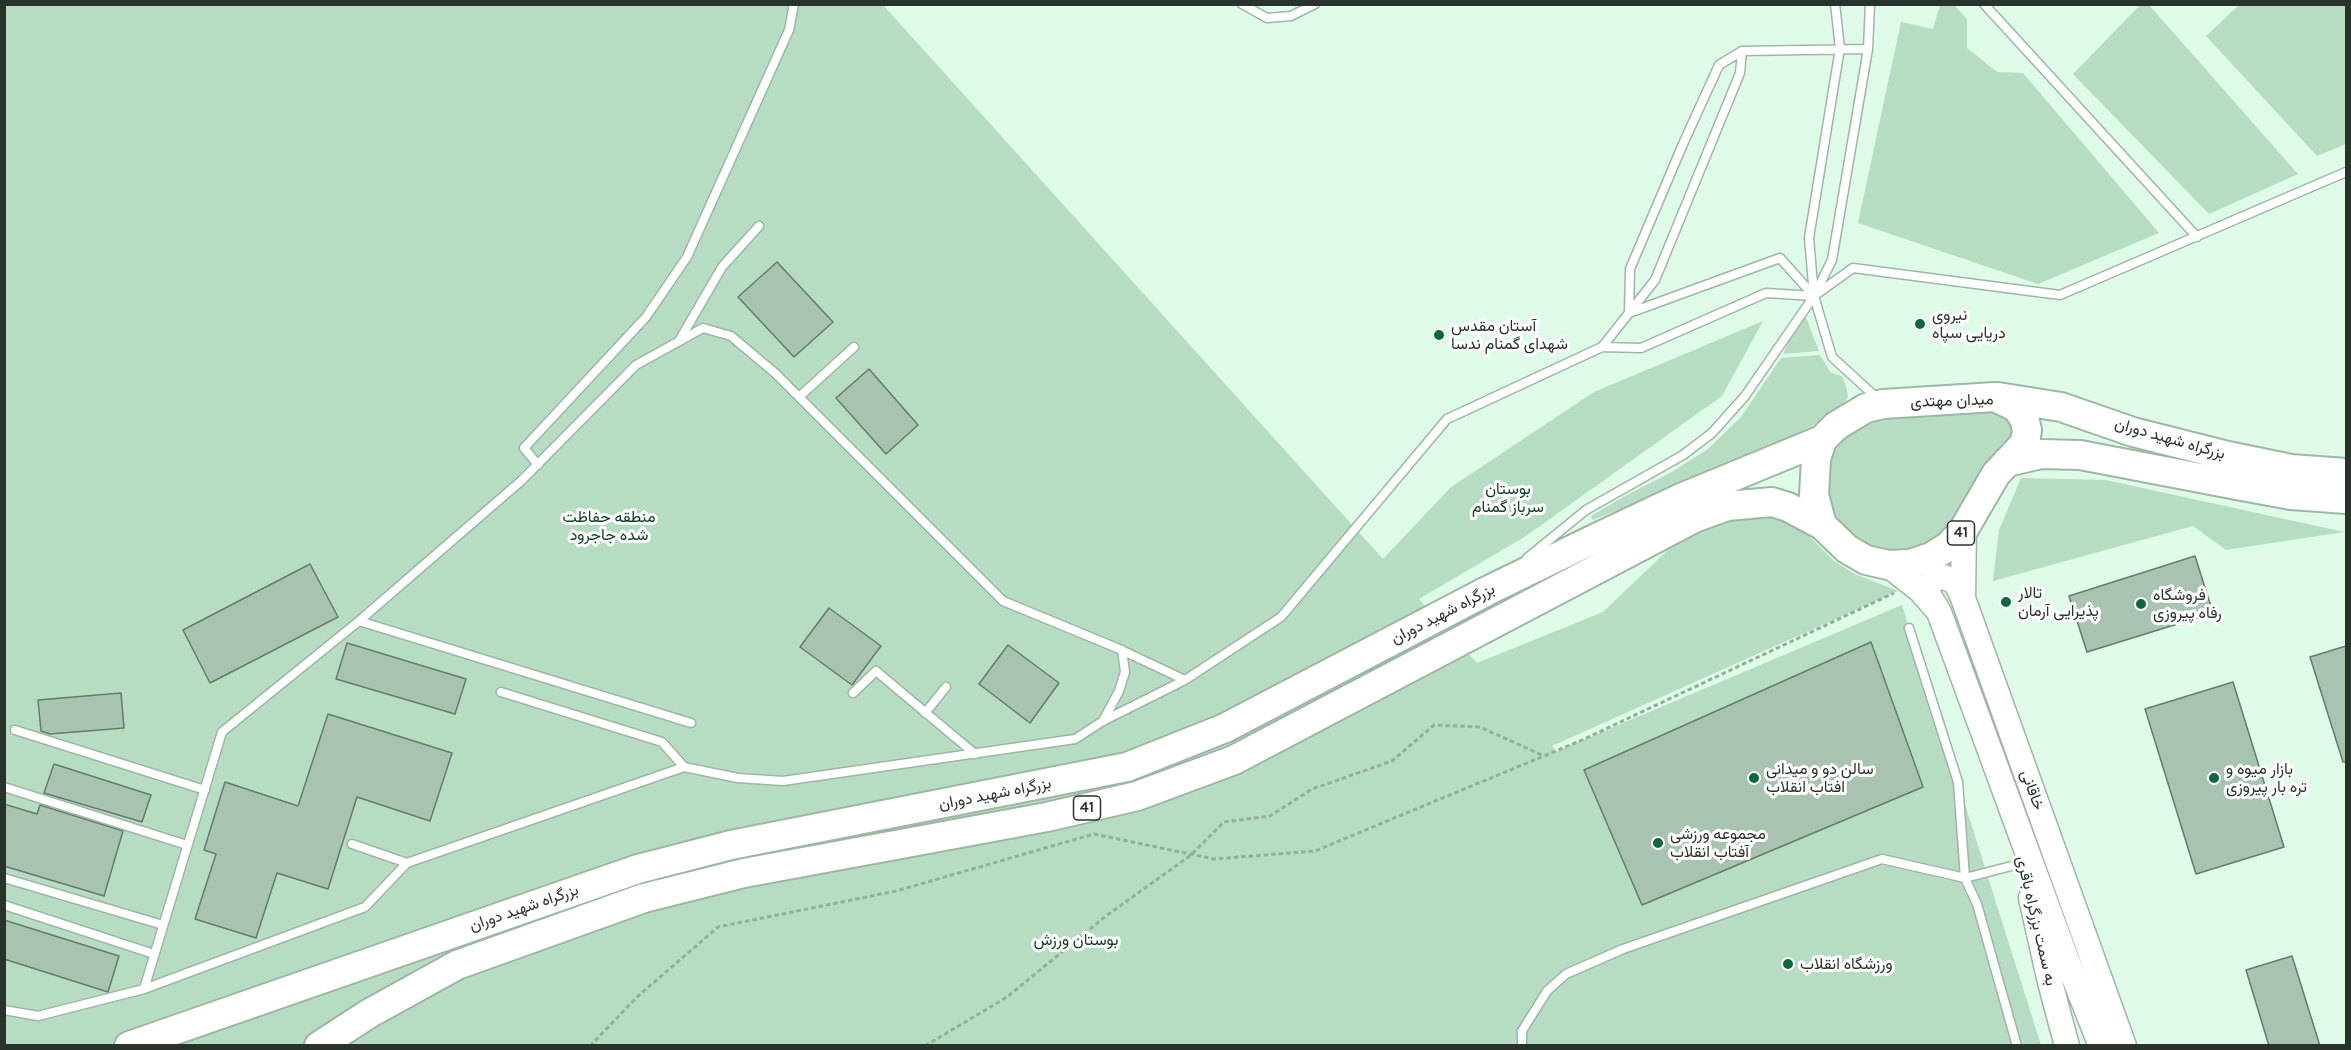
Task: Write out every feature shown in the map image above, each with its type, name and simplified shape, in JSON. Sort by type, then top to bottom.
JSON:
[{"type":"highway","name":"میدان مهتدی","points":[[1822,440],[1853,415],[1883,404],[1995,397],[2016,407],[2024,418],[2027,430],[2025,444],[1996,474],[1964,530],[1949,546],[1931,557],[1910,564],[1888,565],[1866,560],[1847,549],[1822,525]]},
{"type":"highway","name":"بزرگراه شهید دوران","points":[[1995,397],[2030,400],[2061,407],[2133,432],[2228,456],[2291,469],[2346,473]]},
{"type":"highway","name":"بزرگراه شهید دوران","points":[[129,1046],[638,869],[731,844],[1127,767],[1225,728],[1487,591],[1681,498],[1822,440]]},
{"type":"highway","points":[[1822,440],[1814,474],[1814,495],[1822,525]]},
{"type":"highway","name":"بزرگراه شهید دوران","points":[[2007,462],[2041,454],[2080,454],[2252,488],[2346,499]]},
{"type":"highway","name":"بزرگراه شهید دوران","points":[[319,1046],[370,1013],[457,964],[644,898],[744,873],[1058,815],[1137,796],[1234,759],[1694,519],[1727,506],[1772,502],[1788,507],[1822,525]]},
{"type":"main road","name":"خاقانی","points":[[1964,530],[1963,598],[2124,1046]]},
{"type":"main road","name":"خاقانی","points":[[1888,565],[1920,590],[1939,612],[2065,955],[2101,1046]]},
{"type":"main road","points":[[1939,612],[1929,596],[1928,588],[1934,579],[1944,577],[1955,580],[1963,598]]},
{"type":"main road","name":"به سمت بزرگراه باقری","points":[[2008,796],[2050,982],[2067,1046]]},
{"type":"lane","points":[[538,465],[524,448],[646,317],[687,257],[784,41],[794,4]]},
{"type":"lane","points":[[1242,4],[1267,18],[1291,16],[1315,4]]},
{"type":"lane","points":[[1835,4],[1840,48],[1809,238],[1814,296],[1832,357],[1883,404]]},
{"type":"lane","points":[[1487,591],[1586,510],[1683,455],[1712,433],[1744,396],[1814,296],[1832,260],[1868,49],[1872,4]]},
{"type":"lane","points":[[1984,4],[2197,237]]},
{"type":"lane","points":[[1629,313],[1630,269],[1719,65],[1742,51],[1868,49]]},
{"type":"lane","points":[[4,1010],[38,1016],[144,989],[365,907],[407,863],[684,767],[738,778],[783,781],[1075,739],[1103,721],[1185,680],[1281,616],[1447,419],[1602,346],[1654,280],[1740,73],[1742,51]]},
{"type":"lane","points":[[1602,346],[1641,348],[1766,293],[1814,296],[1853,268],[2060,295],[2346,172]]},
{"type":"lane","points":[[679,341],[722,267],[759,226]]},
{"type":"lane","points":[[1629,313],[1780,258],[1814,296]]},
{"type":"lane","points":[[144,989],[222,732],[359,621],[538,465],[636,365],[703,328],[731,336],[799,397],[1004,601],[1122,650],[1185,680]]},
{"type":"lane","points":[[799,397],[854,347]]},
{"type":"lane","points":[[359,621],[691,723]]},
{"type":"lane","points":[[1910,628],[1958,782],[1965,878],[1977,904],[2017,1046]]},
{"type":"lane","points":[[1103,721],[1119,691],[1125,672],[1122,650]]},
{"type":"lane","points":[[853,693],[876,671],[975,754]]},
{"type":"lane","points":[[926,713],[945,687]]},
{"type":"lane","points":[[501,692],[662,742],[684,767]]},
{"type":"lane","points":[[15,730],[205,790]]},
{"type":"lane","points":[[4,788],[187,845]]},
{"type":"lane","points":[[352,844],[407,863]]},
{"type":"lane","points":[[1522,1046],[1522,1031],[1547,991],[1566,974],[1623,949],[1882,860],[1965,878],[2023,863]]},
{"type":"lane","points":[[4,878],[163,925]]},
{"type":"lane","points":[[4,905],[154,954]]},
{"type":"path","points":[[590,1046],[638,997],[718,927],[896,891],[1094,834],[1214,859],[1315,851],[1544,756],[1898,591]]},
{"type":"path","points":[[926,1046],[1008,997],[1106,916],[1191,855],[1224,822],[1270,816],[1312,789],[1392,761],[1434,726],[1480,727],[1544,756]]},
{"type":"green space","name":"منطقه حفاظت شده جاجرود","points":[[5,4],[883,5],[1383,559],[1451,487],[1594,392],[1763,321],[1722,396],[1526,536],[1419,599],[1477,663],[1603,612],[1673,545],[1686,536],[1744,515],[1782,517],[1799,526],[1834,561],[1855,574],[1898,591],[1552,746],[1557,751],[1902,605],[2041,1045],[5,1046]]},
{"type":"green space","points":[[1953,4],[1967,19],[1967,48],[1997,72],[2023,73],[2159,233],[2038,284],[1858,223],[1901,22],[1933,29],[1940,5]]},
{"type":"green space","points":[[2141,4],[2149,5],[2298,174],[2209,214],[2073,74]]},
{"type":"green space","points":[[2240,4],[2346,5],[2346,144],[2317,156],[2206,36]]},
{"type":"green space","points":[[1804,312],[1819,351],[1783,354],[1794,330]]},
{"type":"green space","points":[[1820,355],[1831,373],[1842,376],[1846,386],[1848,397],[1840,408],[1788,442],[1593,520],[1591,516],[1670,473],[1708,449],[1741,417],[1781,358]]},
{"type":"green space","points":[[1999,410],[2019,429],[1945,535],[1908,553],[1876,550],[1851,535],[1836,517],[1828,493],[1829,469],[1833,455],[1841,439],[1865,419]]},
{"type":"green space","points":[[2021,478],[2106,480],[2344,532],[2226,550],[2193,526],[1993,581],[1999,530]]},
{"type":"building","points":[[777,262],[833,322],[794,357],[738,297]]},
{"type":"building","points":[[869,369],[918,425],[886,454],[836,398]]},
{"type":"building","name":"فروشگاه رفاه پیروزی","points":[[2195,556],[2213,613],[2087,652],[2069,596]]},
{"type":"building","points":[[310,564],[338,617],[210,683],[183,630]]},
{"type":"building","points":[[829,608],[881,646],[852,685],[800,647]]},
{"type":"building","name":"سالن دو و میدانی افتاب انقلاب","points":[[1871,642],[1923,787],[1642,905],[1584,770]]},
{"type":"building","points":[[347,643],[466,679],[455,714],[336,679]]},
{"type":"building","points":[[1008,645],[1059,683],[1030,723],[979,684]]},
{"type":"building","points":[[2346,646],[2346,762],[2343,762],[2310,657]]},
{"type":"building","name":"بازار میوه و تره بار پیروزی","points":[[2233,682],[2284,847],[2196,874],[2145,709]]},
{"type":"building","points":[[121,693],[124,728],[50,734],[41,731],[38,700]]},
{"type":"building","points":[[328,714],[452,753],[430,821],[357,797],[328,889],[277,873],[256,938],[195,919],[216,854],[204,850],[225,782],[298,806]]},
{"type":"building","points":[[54,764],[151,795],[142,822],[44,793]]},
{"type":"building","points":[[4,804],[37,814],[40,805],[123,831],[104,896],[4,866]]},
{"type":"building","points":[[4,920],[119,956],[108,992],[4,959]]},
{"type":"building","points":[[2292,956],[2320,1046],[2269,1046],[2246,970]]},
{"type":"place","name":"نیروی دریایی سپاه","points":[[1920,324]]},
{"type":"place","name":"آستان مقدس شهدای گمنام ندسا","points":[[1439,335]]},
{"type":"place","name":"تالار پذیرایی آرمان","points":[[2006,602]]},
{"type":"place","name":"فروشگاه رفاه پیروزی","points":[[2141,604]]},
{"type":"place","name":"سالن دو و میدانی افتاب انقلاب","points":[[1754,778]]},
{"type":"place","name":"بازار میوه و تره بار پیروزی","points":[[2214,778]]},
{"type":"place","name":"مجموعه ورزشی آفتاب انقلاب","points":[[1658,843]]},
{"type":"place","name":"ورزشگاه انقلاب","points":[[1788,964]]},
{"type":"park label","name":"بوستان سرباز گمنام","points":[[1508,498]]},
{"type":"park label","name":"بوستان ورزش","points":[[1076,940]]}]
